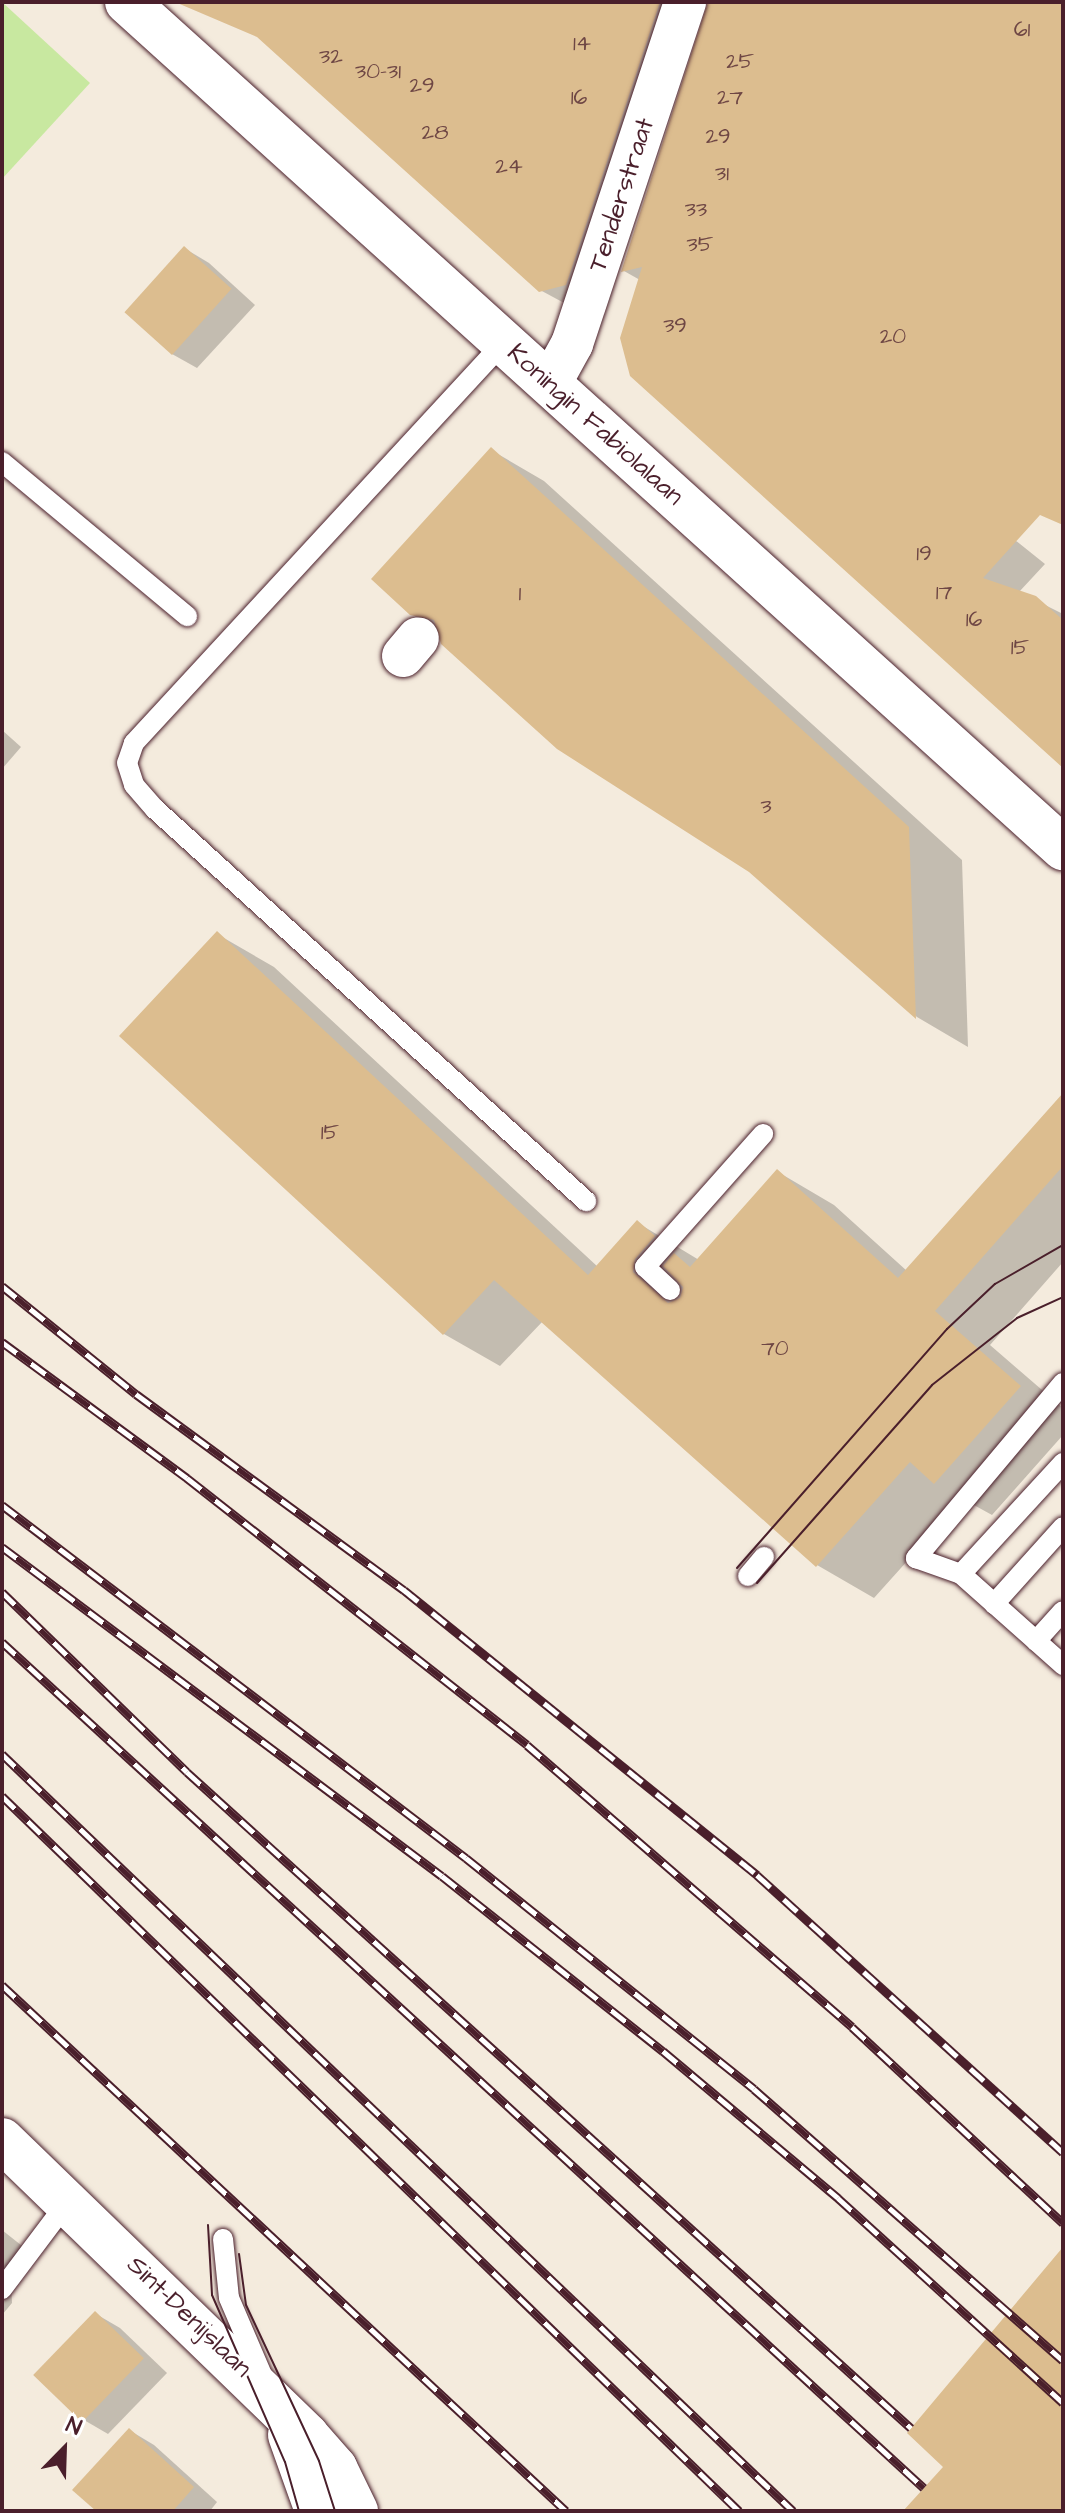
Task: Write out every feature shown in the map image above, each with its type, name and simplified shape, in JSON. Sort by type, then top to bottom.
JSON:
[{"type":"street","name":"Koningin Fabiolalaan","points":[[127,2],[1063,848]]},
{"type":"street","name":"Tenderstraat","points":[[550,384],[572,344],[685,2]]},
{"type":"street","name":"Sint-Denijslaan","points":[[2,2140],[69,2200],[276,2403],[335,2468],[356,2511]]},
{"type":"street","points":[[276,2403],[317,2511]]},
{"type":"lane","points":[[504,342],[134,743],[127,763],[134,785],[155,809],[586,1201]]},
{"type":"lane","points":[[2,462],[187,616]]},
{"type":"lane","points":[[670,1290],[645,1267],[763,1134]]},
{"type":"lane","points":[[1063,1383],[916,1558],[961,1574],[1063,1665]]},
{"type":"lane","points":[[961,1574],[1063,1463]]},
{"type":"lane","points":[[994,1604],[1063,1527]]},
{"type":"lane","points":[[748,1576],[764,1557]]},
{"type":"lane","points":[[1036,1641],[1063,1611]]},
{"type":"lane","points":[[2,2289],[69,2200]]},
{"type":"lane","points":[[223,2239],[229,2298],[276,2403]]},
{"type":"green space","points":[[2,2],[90,83],[2,179]]},
{"type":"building","points":[[175,2],[660,2],[566,285],[539,292],[257,37]]},
{"type":"building","points":[[708,2],[1063,2],[1063,525],[1040,515],[983,578],[1036,596],[1063,620],[1063,768],[630,376],[620,338],[642,267],[621,272]]},
{"type":"building","points":[[184,246],[232,289],[172,355],[124,312]]},
{"type":"building","points":[[491,447],[909,827],[916,1019],[749,872],[557,749],[441,644],[434,620],[410,615],[371,579]]},
{"type":"building","points":[[217,931],[588,1275],[637,1220],[655,1236],[635,1259],[633,1272],[668,1303],[680,1298],[683,1287],[663,1266],[674,1253],[690,1267],[777,1169],[898,1278],[1063,1093],[1063,1166],[935,1311],[1021,1386],[934,1484],[910,1462],[816,1567],[494,1280],[443,1335],[119,1036]]},
{"type":"building","points":[[1063,2247],[1063,2511],[903,2511],[943,2467],[907,2433]]},
{"type":"building","points":[[95,2311],[144,2358],[82,2422],[33,2375]]},
{"type":"building","points":[[129,2428],[194,2487],[173,2511],[96,2511],[72,2490]]},
{"type":"tram line","points":[[737,1568],[947,1329],[995,1284],[1063,1245]]},
{"type":"tram line","points":[[757,1583],[932,1385],[1017,1318],[1063,1297]]},
{"type":"tram line","points":[[208,2225],[212,2295],[285,2462],[299,2511]]},
{"type":"tram line","points":[[239,2254],[246,2305],[319,2461],[335,2511]]},
{"type":"railway","points":[[2,1286],[136,1394],[404,1590],[757,1875],[1063,2152]]},
{"type":"railway","points":[[2,1342],[187,1478],[527,1745],[852,2027],[1063,2223]]},
{"type":"railway","points":[[2,1505],[466,1858],[754,2089],[1063,2360]]},
{"type":"railway","points":[[2,1547],[442,1876],[663,2051],[838,2198],[1063,2403]]},
{"type":"railway","points":[[2,1592],[187,1772],[911,2428]]},
{"type":"railway","points":[[2,1642],[924,2488]]},
{"type":"railway","points":[[2,1754],[793,2511]]},
{"type":"railway","points":[[2,1796],[739,2511]]},
{"type":"railway","points":[[2,1985],[566,2511]]}]
